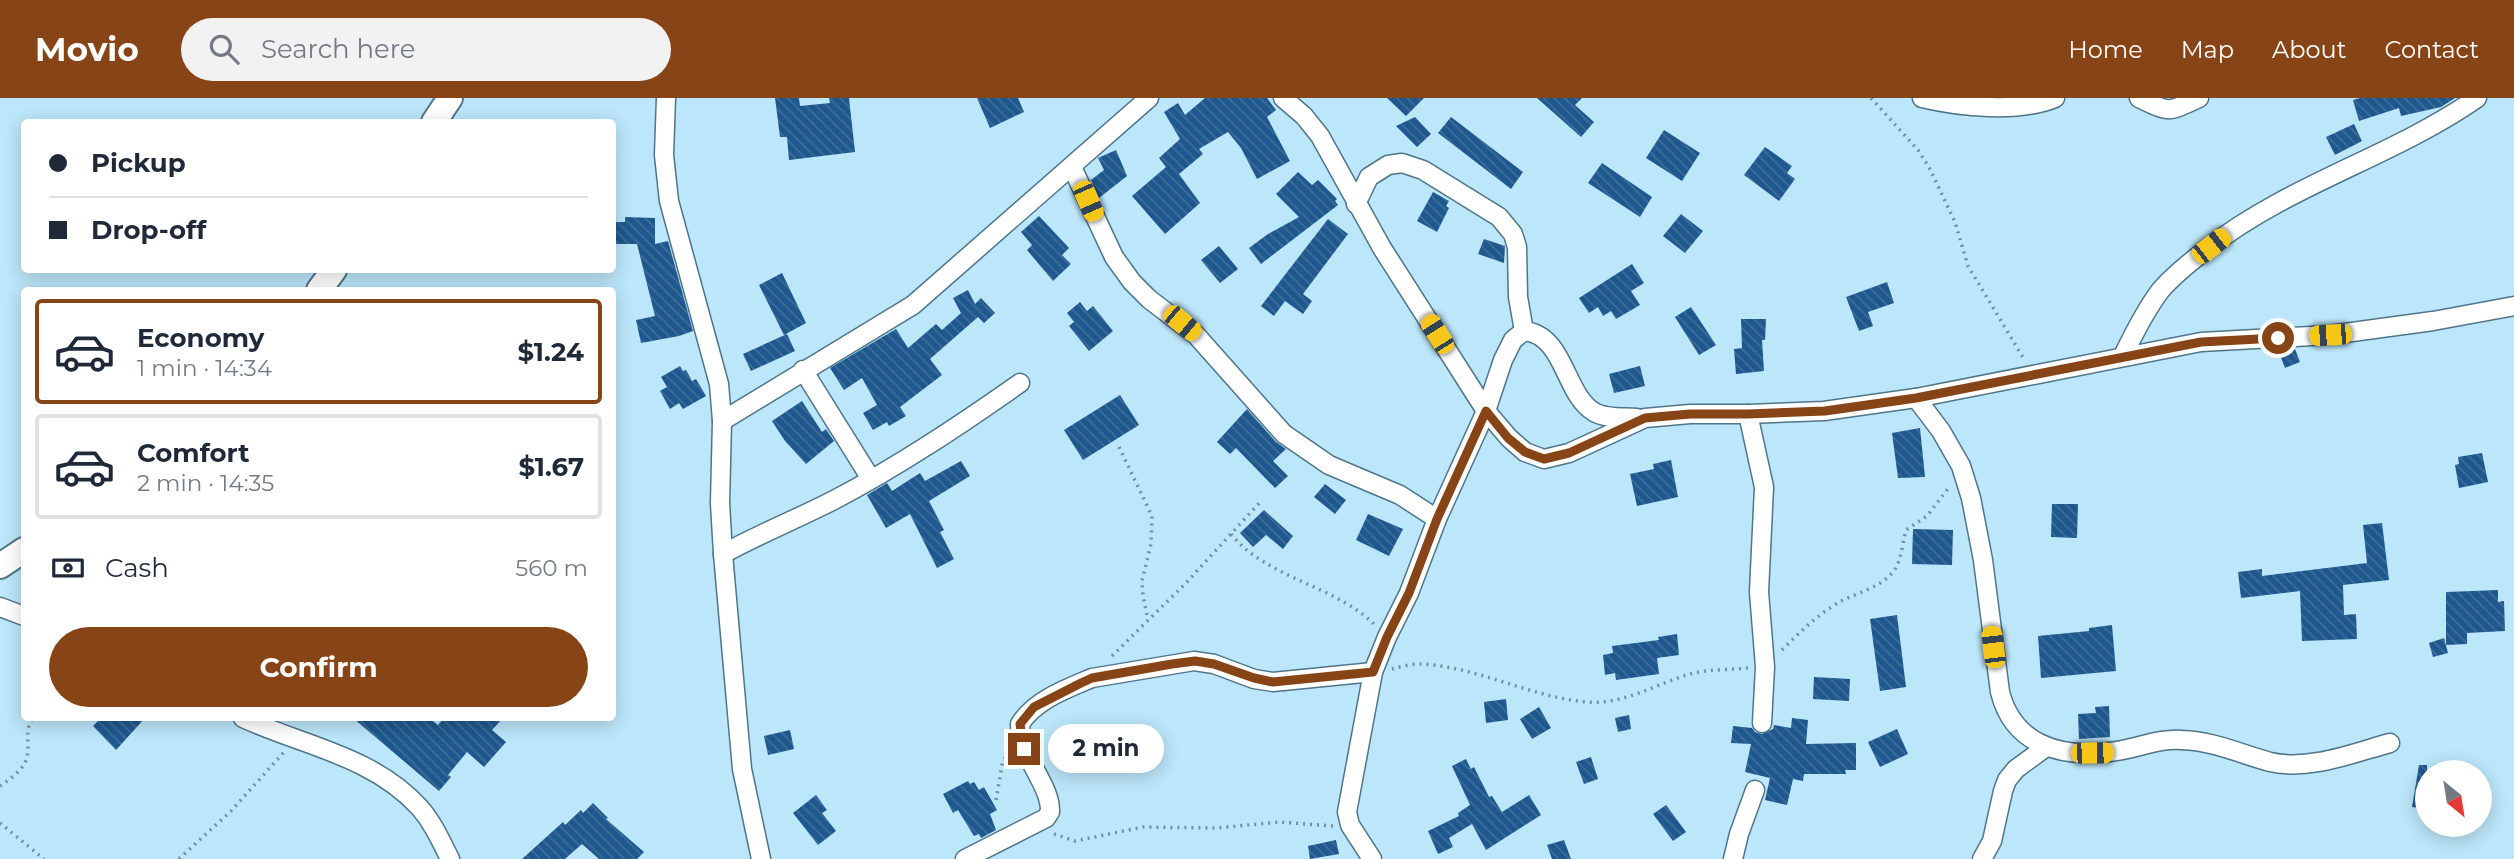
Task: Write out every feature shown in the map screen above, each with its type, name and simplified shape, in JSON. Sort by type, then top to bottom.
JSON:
[{"type":"main road","points":[[436,119],[450,98]]},
{"type":"main road","points":[[0,566],[21,552]]},
{"type":"street","points":[[666,98],[664,155],[669,201],[719,384],[722,421],[720,503],[723,554],[742,769],[761,859]]},
{"type":"street","points":[[722,421],[913,305],[1149,98]]},
{"type":"street","points":[[1283,98],[1304,116],[1320,136],[1356,204],[1486,411],[1508,438],[1525,452],[1544,459],[1569,453],[1645,418]]},
{"type":"street","points":[[1922,98],[1975,105],[2011,106],[2029,105],[2056,98]]},
{"type":"street","points":[[2139,98],[2166,110],[2175,109],[2199,98]]},
{"type":"street","points":[[2123,356],[2140,322],[2162,289],[2192,260],[2229,232],[2263,210],[2318,181],[2419,134],[2477,98]]},
{"type":"street","points":[[1356,204],[1369,177],[1388,165],[1402,163],[1423,170],[1499,217],[1513,234],[1517,247],[1518,297],[1524,331]]},
{"type":"street","points":[[1072,167],[1114,257],[1132,282],[1149,299],[1196,335],[1284,434],[1329,465],[1400,495],[1437,519]]},
{"type":"street","points":[[1372,859],[1349,825],[1347,812],[1373,672],[1486,411],[1503,360],[1513,340],[1524,331],[1535,332],[1545,340],[1563,365],[1583,403],[1594,412],[1605,416],[1645,418],[1690,414],[1825,411],[1916,398],[2201,342],[2330,335],[2433,321],[2514,306]]},
{"type":"street","points":[[803,370],[871,479]]},
{"type":"street","points":[[723,554],[871,479],[1020,383]]},
{"type":"street","points":[[1916,398],[1941,431],[1961,466],[1971,498],[1983,560],[1993,647],[2005,710],[2013,724],[2026,736],[2046,747],[2074,753],[2110,752],[2165,740],[2201,741],[2272,762],[2290,764],[2315,762],[2390,743]]},
{"type":"street","points":[[1748,414],[1764,487],[1759,592],[1765,667],[1762,723]]},
{"type":"street","points":[[0,607],[21,614]]},
{"type":"street","points":[[965,859],[1046,818],[1051,806],[1024,749],[1020,724],[1034,707],[1092,678],[1195,661],[1273,682],[1373,672]]},
{"type":"street","points":[[250,721],[374,770],[401,788],[422,809],[437,831],[450,859]]},
{"type":"street","points":[[1982,859],[1992,841],[2007,780],[2016,769],[2046,747]]},
{"type":"street","points":[[1733,859],[1755,790]]},
{"type":"path","points":[[1871,98],[1918,150],[1930,169],[1955,222],[1968,266],[2033,374]]},
{"type":"path","points":[[1119,447],[1152,516],[1151,544],[1142,581],[1148,620]]},
{"type":"path","points":[[1373,672],[1417,664],[1483,675],[1587,702],[1617,699],[1692,674],[1765,667],[1816,617],[1874,586],[1892,573],[1901,555],[1906,530],[1934,509],[1961,466]]},
{"type":"path","points":[[1092,678],[1186,583],[1262,500]]},
{"type":"path","points":[[1231,534],[1253,555],[1345,604],[1371,621],[1387,637]]},
{"type":"path","points":[[0,786],[23,766],[27,756],[27,730],[32,721]]},
{"type":"path","points":[[996,800],[1002,765],[1020,724]]},
{"type":"path","points":[[179,859],[232,811],[295,739]]},
{"type":"path","points":[[1031,825],[1075,841],[1143,827],[1216,828],[1265,822],[1315,826],[1349,825]]},
{"type":"path","points":[[0,823],[44,859]]},
{"type":"building","points":[[775,98],[799,98],[800,106],[830,103],[829,98],[849,98],[855,152],[789,160],[787,137],[780,137]]},
{"type":"building","points":[[977,98],[1018,98],[1024,112],[990,128]]},
{"type":"building","points":[[1205,98],[1267,98],[1276,110],[1267,117],[1290,161],[1257,179],[1241,148],[1228,132],[1199,149],[1203,154],[1179,174],[1200,203],[1165,234],[1132,196],[1166,167],[1159,158],[1180,139],[1164,112],[1178,103],[1185,115]]},
{"type":"building","points":[[1387,98],[1424,98],[1406,116]]},
{"type":"building","points":[[1537,98],[1582,98],[1575,105],[1594,122],[1581,137]]},
{"type":"building","points":[[2455,98],[2441,107],[2401,116],[2399,108],[2359,121],[2353,100]]},
{"type":"building","points":[[1415,117],[1431,134],[1417,147],[1396,126]]},
{"type":"building","points":[[1451,117],[1523,172],[1511,189],[1438,133]]},
{"type":"building","points":[[2354,124],[2362,141],[2335,155],[2326,137]]},
{"type":"building","points":[[1664,130],[1700,153],[1682,181],[1646,158]]},
{"type":"building","points":[[1765,147],[1792,166],[1787,173],[1795,179],[1779,201],[1744,175]]},
{"type":"building","points":[[1116,150],[1127,176],[1099,198],[1091,180],[1104,170],[1098,158]]},
{"type":"building","points":[[1602,163],[1652,197],[1640,217],[1588,183]]},
{"type":"building","points":[[1298,172],[1312,185],[1318,180],[1337,199],[1335,201],[1338,205],[1261,264],[1249,248],[1299,217],[1276,194]]},
{"type":"building","points":[[1433,192],[1449,201],[1446,206],[1449,208],[1437,232],[1417,221]]},
{"type":"building","points":[[1681,214],[1703,231],[1685,253],[1663,236]]},
{"type":"building","points":[[1039,216],[1069,248],[1062,255],[1071,264],[1053,281],[1027,250],[1032,245],[1021,232]]},
{"type":"building","points":[[625,217],[655,218],[655,244],[668,241],[693,331],[641,343],[636,320],[655,316],[637,244],[616,244],[616,222],[625,222]]},
{"type":"building","points":[[1328,219],[1348,234],[1303,294],[1312,301],[1303,314],[1285,301],[1274,316],[1261,306]]},
{"type":"building","points":[[1484,239],[1505,246],[1504,263],[1478,254]]},
{"type":"building","points":[[1219,246],[1238,269],[1220,283],[1201,260]]},
{"type":"building","points":[[1632,264],[1644,283],[1631,291],[1640,305],[1616,319],[1611,311],[1603,316],[1598,307],[1589,313],[1579,298]]},
{"type":"building","points":[[782,273],[806,323],[784,335],[759,285]]},
{"type":"building","points":[[1887,282],[1894,303],[1868,312],[1873,326],[1859,331],[1846,297]]},
{"type":"building","points":[[968,290],[975,304],[981,298],[995,313],[984,323],[978,317],[930,359],[942,375],[900,407],[906,416],[889,426],[887,422],[873,430],[863,413],[877,405],[862,378],[844,390],[830,368],[896,329],[908,348],[936,324],[942,330],[961,313],[953,298]]},
{"type":"building","points":[[1080,302],[1087,311],[1093,306],[1113,331],[1089,351],[1069,326],[1074,322],[1067,313]]},
{"type":"building","points":[[1691,307],[1716,345],[1699,355],[1675,317]]},
{"type":"building","points":[[1741,319],[1766,319],[1765,340],[1762,340],[1764,371],[1736,374],[1734,349],[1742,348]]},
{"type":"building","points":[[787,334],[795,351],[751,371],[743,354]]},
{"type":"building","points":[[2295,349],[2300,362],[2285,368],[2280,355]]},
{"type":"building","points":[[680,366],[683,371],[686,370],[692,381],[696,379],[706,396],[683,409],[679,403],[670,409],[660,391],[667,387],[661,377]]},
{"type":"building","points":[[1640,366],[1645,386],[1614,393],[1609,374]]},
{"type":"building","points":[[1120,395],[1139,425],[1083,460],[1064,430]]},
{"type":"building","points":[[802,401],[822,432],[826,429],[834,441],[806,464],[785,441],[772,421]]},
{"type":"building","points":[[1247,409],[1276,442],[1286,449],[1273,461],[1288,476],[1275,488],[1236,448],[1230,454],[1217,442]]},
{"type":"building","points":[[1920,428],[1925,477],[1898,478],[1892,433]]},
{"type":"building","points":[[2482,453],[2488,482],[2459,488],[2455,465],[2459,464],[2458,457]]},
{"type":"building","points":[[1671,460],[1678,497],[1637,506],[1630,474],[1654,469],[1653,464]]},
{"type":"building","points":[[961,461],[970,476],[929,501],[944,530],[940,532],[954,559],[937,568],[910,514],[886,528],[867,495],[887,483],[892,491],[920,473],[925,481]]},
{"type":"building","points":[[1325,484],[1346,500],[1335,514],[1314,497]]},
{"type":"building","points":[[2052,504],[2078,504],[2077,538],[2051,537]]},
{"type":"building","points":[[1264,510],[1293,536],[1283,549],[1266,535],[1253,547],[1240,533]]},
{"type":"building","points":[[1368,514],[1403,529],[1389,556],[1356,540]]},
{"type":"building","points":[[2382,523],[2389,580],[2343,585],[2344,615],[2356,614],[2357,639],[2302,641],[2300,591],[2241,598],[2238,572],[2262,569],[2262,576],[2367,563],[2363,525]]},
{"type":"building","points":[[1913,529],[1953,530],[1952,565],[1912,564]]},
{"type":"building","points":[[2498,590],[2498,602],[2504,601],[2505,631],[2467,633],[2467,644],[2446,645],[2446,592]]},
{"type":"building","points":[[1897,615],[1906,687],[1880,691],[1870,619]]},
{"type":"building","points":[[2112,625],[2116,671],[2041,678],[2038,636],[2089,631],[2089,628]]},
{"type":"building","points":[[1677,634],[1679,655],[1657,658],[1659,674],[1616,680],[1615,673],[1605,675],[1603,655],[1613,653],[1612,646],[1659,640],[1658,637]]},
{"type":"building","points":[[2444,638],[2448,653],[2433,657],[2429,643]]},
{"type":"building","points":[[1814,677],[1850,679],[1849,701],[1813,699]]},
{"type":"building","points":[[1506,699],[1508,720],[1486,723],[1484,702]]},
{"type":"building","points":[[2109,706],[2110,737],[2079,739],[2078,714],[2096,713],[2095,707]]},
{"type":"building","points":[[1539,707],[1551,728],[1532,739],[1520,719]]},
{"type":"building","points":[[1629,715],[1631,729],[1618,732],[1615,718]]},
{"type":"building","points":[[1792,718],[1808,720],[1806,744],[1856,743],[1856,770],[1845,770],[1846,774],[1804,774],[1803,781],[1793,779],[1787,805],[1765,800],[1770,778],[1745,772],[1751,744],[1731,743],[1733,726],[1752,728],[1762,734],[1773,729],[1774,725],[1791,728]]},
{"type":"building","points":[[98,721],[142,721],[116,750],[93,726]]},
{"type":"building","points":[[357,721],[433,721],[438,725],[441,721],[500,721],[492,730],[506,742],[484,767],[467,752],[439,791]]},
{"type":"building","points":[[1897,729],[1908,754],[1880,767],[1868,742]]},
{"type":"building","points":[[790,730],[794,749],[768,755],[764,736]]},
{"type":"building","points":[[1591,757],[1598,779],[1584,784],[1576,762]]},
{"type":"building","points":[[1466,759],[1471,769],[1474,767],[1489,797],[1492,796],[1502,812],[1529,795],[1541,815],[1486,850],[1472,824],[1449,838],[1453,847],[1438,854],[1428,831],[1459,816],[1458,813],[1470,805],[1452,766]]},
{"type":"building","points":[[968,781],[970,784],[974,782],[979,790],[984,787],[997,810],[990,814],[996,830],[981,838],[979,834],[974,836],[958,810],[953,813],[943,794]]},
{"type":"building","points":[[816,795],[827,810],[822,813],[836,831],[818,845],[793,813]]},
{"type":"building","points":[[593,803],[608,818],[606,819],[644,852],[637,859],[599,859],[582,844],[565,859],[522,859],[563,822],[565,825]]},
{"type":"building","points":[[1666,805],[1686,832],[1673,841],[1653,814]]},
{"type":"building","points":[[1336,840],[1339,854],[1310,859],[1308,846]]},
{"type":"building","points":[[1564,840],[1571,859],[1552,859],[1547,845]]},
{"type":"route","points":[[1024,749],[1020,724],[1026,713],[1092,678],[1195,661],[1273,682],[1373,672],[1486,411],[1508,438],[1525,452],[1544,459],[1569,453],[1645,418],[1690,414],[1825,411],[1916,398],[2201,342],[2278,338]]}]
